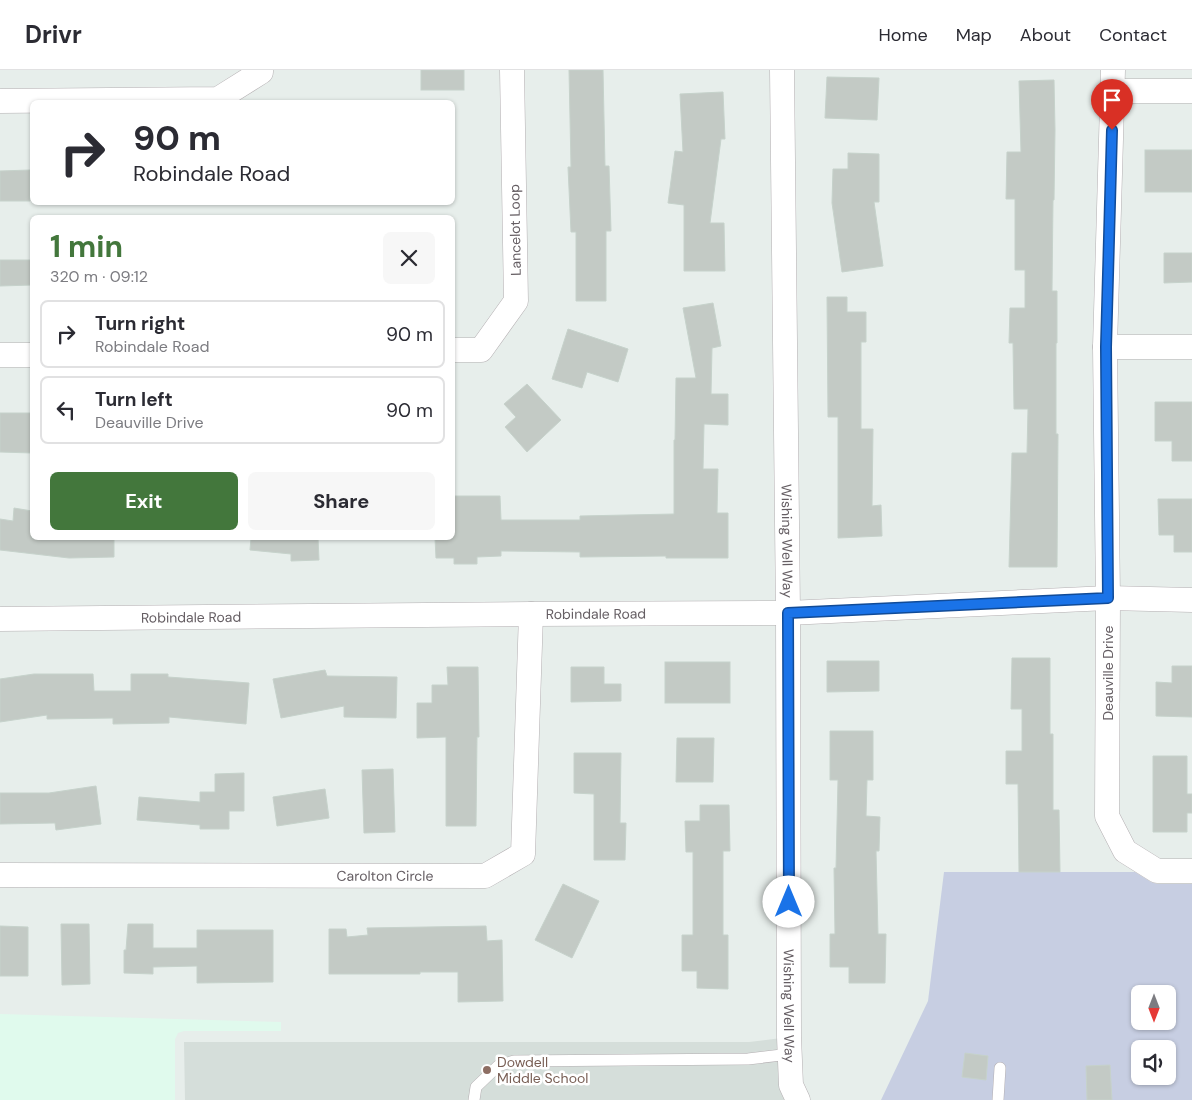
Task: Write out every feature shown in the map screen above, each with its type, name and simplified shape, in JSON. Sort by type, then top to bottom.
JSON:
[{"type":"street","points":[[109,100],[218,99],[261,72],[261,70]]},
{"type":"street","name":"Lancelot Loop","points":[[455,350],[482,350],[516,301],[512,70]]},
{"type":"street","name":"Wishing Well Way","points":[[782,70],[788,613],[790,1054],[791,1085],[798,1100]]},
{"type":"street","points":[[1113,80],[1192,91]]},
{"type":"street","name":"Deauville Drive","points":[[1113,80],[1106,347],[1108,816],[1125,851],[1157,870],[1192,871]]},
{"type":"street","points":[[0,101],[30,101]]},
{"type":"street","points":[[1106,347],[1192,347]]},
{"type":"street","points":[[0,355],[30,355]]},
{"type":"street","name":"Robindale Road","points":[[0,619],[788,613],[1108,598],[1192,600]]},
{"type":"street","name":"Carolton Circle","points":[[0,875],[485,876],[523,854],[531,614]]},
{"type":"lane","points":[[474,1100],[476,1087],[498,1066],[514,1061],[748,1060],[790,1054]]},
{"type":"lane","points":[[998,1100],[1000,1068]]},
{"type":"shaded area","points":[[944,872],[1135,872],[1157,884],[1192,884],[1192,1100],[881,1100],[928,1001]]},
{"type":"shaded area","points":[[0,1014],[281,1022],[281,1031],[184,1031],[178,1033],[175,1039],[175,1100],[0,1100]]},
{"type":"shaded area","name":"Dowdell Middle School","points":[[789,1037],[798,1100],[185,1100],[184,1042],[749,1042]]},
{"type":"building","points":[[421,70],[464,70],[464,90],[421,90]]},
{"type":"building","points":[[569,70],[603,70],[605,166],[609,166],[611,231],[606,231],[606,301],[576,301],[576,232],[571,232],[568,167],[571,167]]},
{"type":"building","points":[[827,77],[879,78],[877,120],[825,118]]},
{"type":"building","points":[[1054,80],[1052,291],[1057,291],[1057,567],[1009,567],[1012,453],[1027,453],[1028,409],[1014,409],[1013,343],[1009,343],[1010,308],[1025,308],[1025,270],[1015,270],[1015,199],[1006,199],[1007,152],[1021,152],[1019,81]]},
{"type":"building","points":[[723,92],[725,139],[721,139],[710,223],[724,223],[725,271],[684,271],[684,205],[668,203],[675,151],[683,152],[680,94]]},
{"type":"building","points":[[1145,150],[1192,150],[1192,192],[1145,192]]},
{"type":"building","points":[[848,153],[879,154],[879,202],[874,202],[883,266],[842,272],[832,203],[833,169],[848,169]]},
{"type":"building","points":[[30,170],[30,201],[0,201],[0,171]]},
{"type":"building","points":[[1164,253],[1192,253],[1192,282],[1164,283]]},
{"type":"building","points":[[0,260],[30,260],[30,285],[0,286]]},
{"type":"building","points":[[827,297],[847,297],[847,312],[866,312],[866,342],[861,342],[861,429],[873,429],[872,506],[881,505],[882,536],[838,538],[838,417],[828,417]]},
{"type":"building","points":[[713,303],[721,346],[712,348],[711,394],[728,394],[728,425],[704,424],[703,469],[718,469],[717,513],[728,513],[728,558],[666,558],[666,556],[580,557],[580,552],[501,551],[501,556],[477,557],[477,564],[454,564],[454,558],[436,558],[435,540],[455,540],[455,496],[500,496],[501,520],[580,520],[580,516],[674,514],[676,378],[696,378],[683,308]]},
{"type":"building","points":[[568,329],[628,349],[618,382],[587,372],[582,388],[552,379]]},
{"type":"building","points":[[527,384],[561,420],[527,452],[505,427],[516,417],[504,404]]},
{"type":"building","points":[[1155,402],[1192,402],[1192,461],[1172,461],[1172,441],[1155,441]]},
{"type":"building","points":[[0,413],[30,413],[30,453],[0,452]]},
{"type":"building","points":[[1158,499],[1192,499],[1192,552],[1174,552],[1174,535],[1159,535]]},
{"type":"building","points":[[14,508],[30,511],[30,540],[114,540],[114,557],[69,558],[0,550],[0,519],[13,521]]},
{"type":"building","points":[[251,540],[318,540],[319,560],[291,561],[291,554],[250,550]]},
{"type":"building","points":[[1012,658],[1050,658],[1053,810],[1059,810],[1060,872],[1019,872],[1018,784],[1006,784],[1006,751],[1022,751],[1022,709],[1011,709]]},
{"type":"building","points":[[827,661],[879,661],[879,691],[827,692]]},
{"type":"building","points":[[665,662],[730,662],[730,703],[665,703]]},
{"type":"building","points":[[1172,666],[1192,666],[1192,717],[1156,716],[1156,682],[1172,683]]},
{"type":"building","points":[[447,667],[478,667],[479,737],[477,737],[476,826],[446,826],[446,737],[417,738],[417,703],[432,703],[432,685],[448,685]]},
{"type":"building","points":[[571,667],[604,667],[604,684],[621,684],[621,701],[571,702]]},
{"type":"building","points":[[325,670],[327,676],[397,677],[396,718],[344,717],[344,706],[281,718],[273,679]]},
{"type":"building","points":[[34,674],[93,674],[94,691],[131,691],[131,674],[168,674],[168,677],[249,683],[246,724],[169,717],[169,723],[113,724],[113,718],[47,719],[47,715],[0,722],[0,679]]},
{"type":"building","points":[[830,731],[873,731],[873,780],[867,780],[866,816],[880,817],[879,851],[876,851],[878,934],[886,934],[885,983],[849,983],[849,967],[830,967],[830,934],[835,934],[834,868],[836,868],[838,780],[830,780]]},
{"type":"building","points":[[677,738],[714,738],[713,782],[676,782]]},
{"type":"building","points":[[574,753],[621,753],[620,823],[626,823],[625,860],[594,860],[594,794],[574,793]]},
{"type":"building","points":[[1153,756],[1187,756],[1187,794],[1192,794],[1192,813],[1187,813],[1187,832],[1153,832]]},
{"type":"building","points":[[393,769],[395,832],[364,833],[362,770]]},
{"type":"building","points":[[244,773],[244,811],[229,811],[229,829],[200,829],[200,825],[137,820],[139,797],[200,802],[200,792],[215,792],[215,774]]},
{"type":"building","points":[[96,786],[101,824],[56,830],[55,823],[0,824],[0,793],[49,793]]},
{"type":"building","points":[[325,789],[329,818],[277,826],[273,797]]},
{"type":"building","points":[[700,805],[729,805],[730,851],[723,851],[723,935],[728,935],[728,989],[697,988],[697,971],[682,971],[682,935],[693,935],[693,852],[686,852],[685,821],[700,821]]},
{"type":"building","points":[[563,884],[599,901],[572,958],[535,940]]},
{"type":"building","points":[[61,924],[89,924],[90,984],[62,985]]},
{"type":"building","points":[[128,924],[153,924],[153,948],[197,948],[197,930],[273,930],[273,982],[197,983],[197,966],[153,967],[153,974],[124,973],[124,950],[126,950]]},
{"type":"building","points":[[0,926],[28,927],[28,976],[0,976]]},
{"type":"building","points":[[486,926],[487,941],[502,940],[503,1001],[458,1002],[458,972],[329,974],[329,929],[346,929],[347,937],[368,935],[367,928]]},
{"type":"building","points":[[965,1053],[988,1056],[986,1080],[962,1077]]},
{"type":"building","points":[[1110,1065],[1112,1100],[1087,1100],[1086,1066]]},
{"type":"place","name":"Dowdell Middle School","points":[[487,1070]]},
{"type":"route","points":[[789,902],[788,613],[1108,598],[1106,347],[1112,130]]}]
